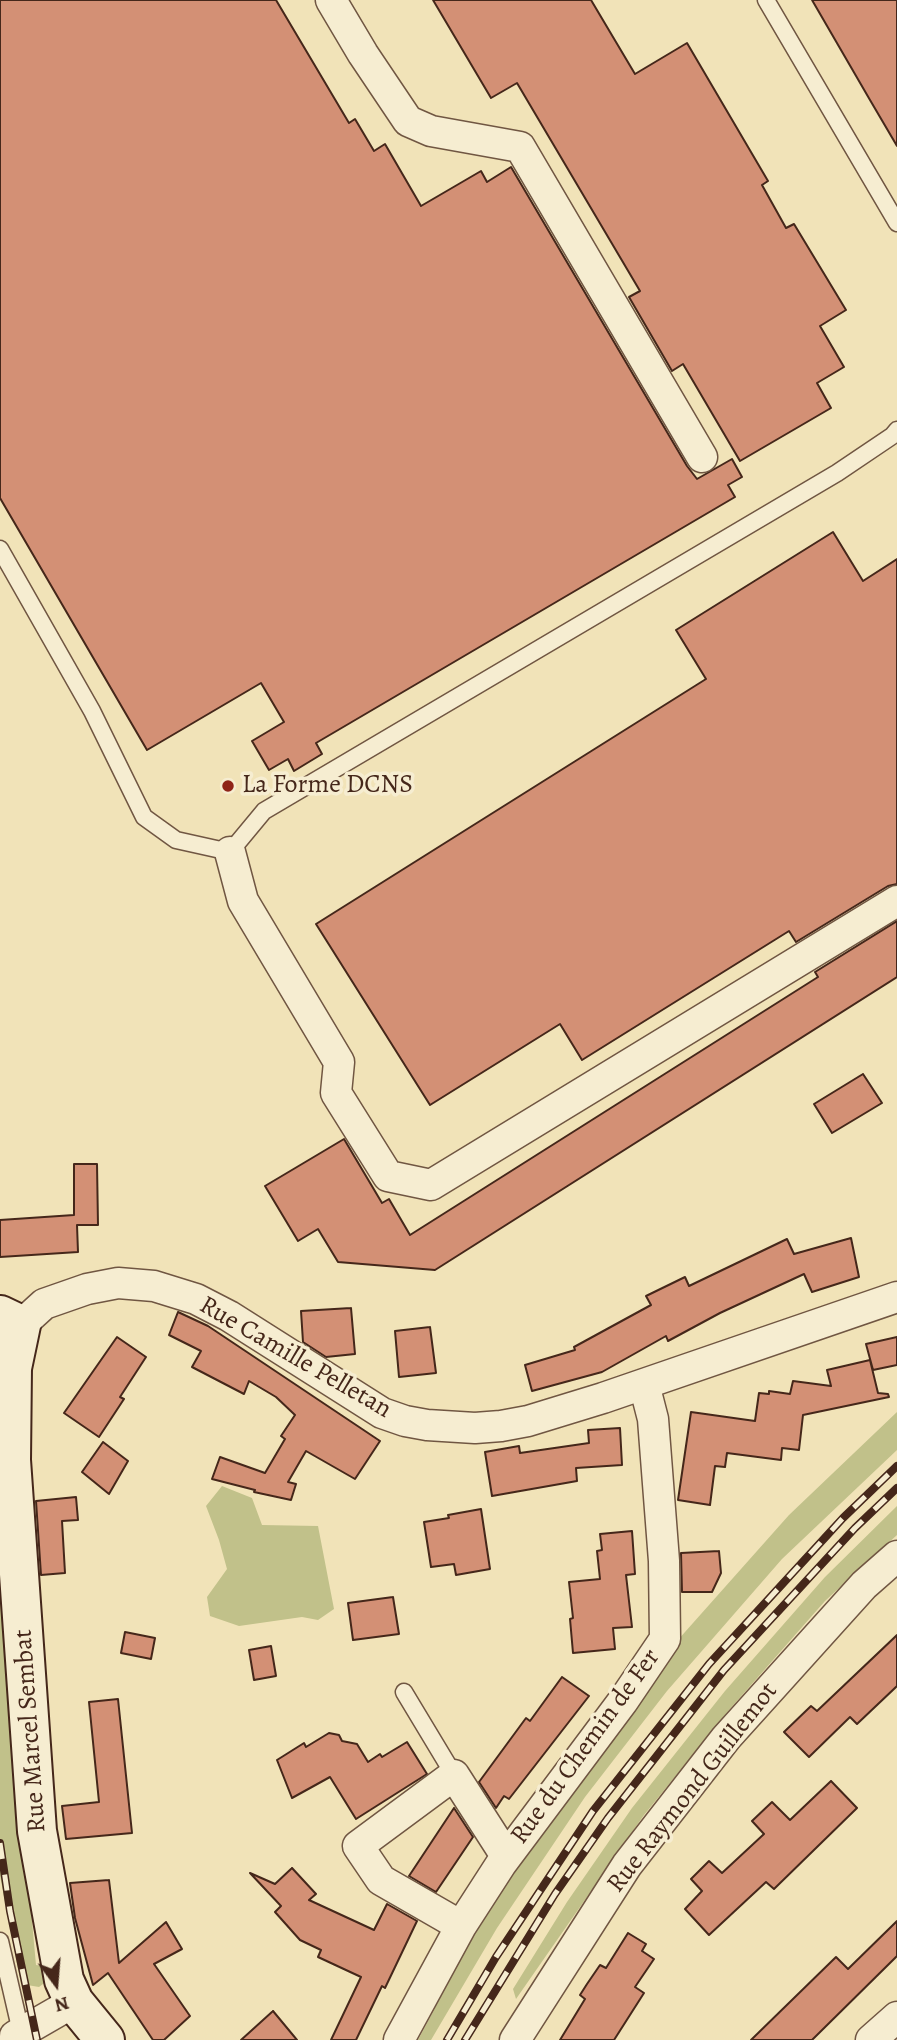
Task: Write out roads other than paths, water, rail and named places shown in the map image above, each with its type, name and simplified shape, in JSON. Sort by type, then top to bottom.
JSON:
[{"type":"street","points":[[331,0],[408,121],[431,131],[520,147],[702,457]]},
{"type":"street","points":[[230,852],[243,901],[339,1062],[336,1093],[388,1176],[431,1185],[897,901]]},
{"type":"street","name":"Rue Camille Pelletan","points":[[10,1320],[44,1304],[87,1289],[118,1283],[154,1286],[173,1291],[229,1316],[382,1413],[427,1425],[475,1428],[528,1421],[897,1297]]},
{"type":"street","name":"Rue Marcel Sembat","points":[[10,1320],[11,1460],[37,1831],[64,1980],[74,2002],[105,2040]]},
{"type":"street","name":"Rue du Chemin de Fer","points":[[399,2040],[461,1926],[506,1856],[623,1701],[665,1639],[664,1561],[653,1419],[644,1384]]},
{"type":"street","name":"Rue Raymond Guillemot","points":[[515,2040],[627,1865],[726,1738],[864,1585],[897,1556]]},
{"type":"street","points":[[461,1926],[381,1880],[358,1846],[454,1776],[506,1856]]},
{"type":"street","points":[[18,2036],[74,2002]]},
{"type":"street","points":[[872,2040],[897,2017]]},
{"type":"lane","points":[[766,0],[897,223]]},
{"type":"lane","points":[[0,549],[92,711],[144,817],[177,840],[230,852],[264,811],[838,473],[897,430]]},
{"type":"lane","points":[[404,1692],[454,1776]]},
{"type":"lane","points":[[0,1941],[18,2036]]},
{"type":"railway","points":[[447,2040],[496,1957],[593,1811],[709,1664],[843,1518],[897,1466]]},
{"type":"railway","points":[[465,2040],[555,1894],[608,1818],[724,1670],[855,1528],[897,1488]]},
{"type":"railway","points":[[0,1843],[10,1911],[37,2040]]},
{"type":"place","name":"La Forme DCNS","points":[[228,786]]}]
